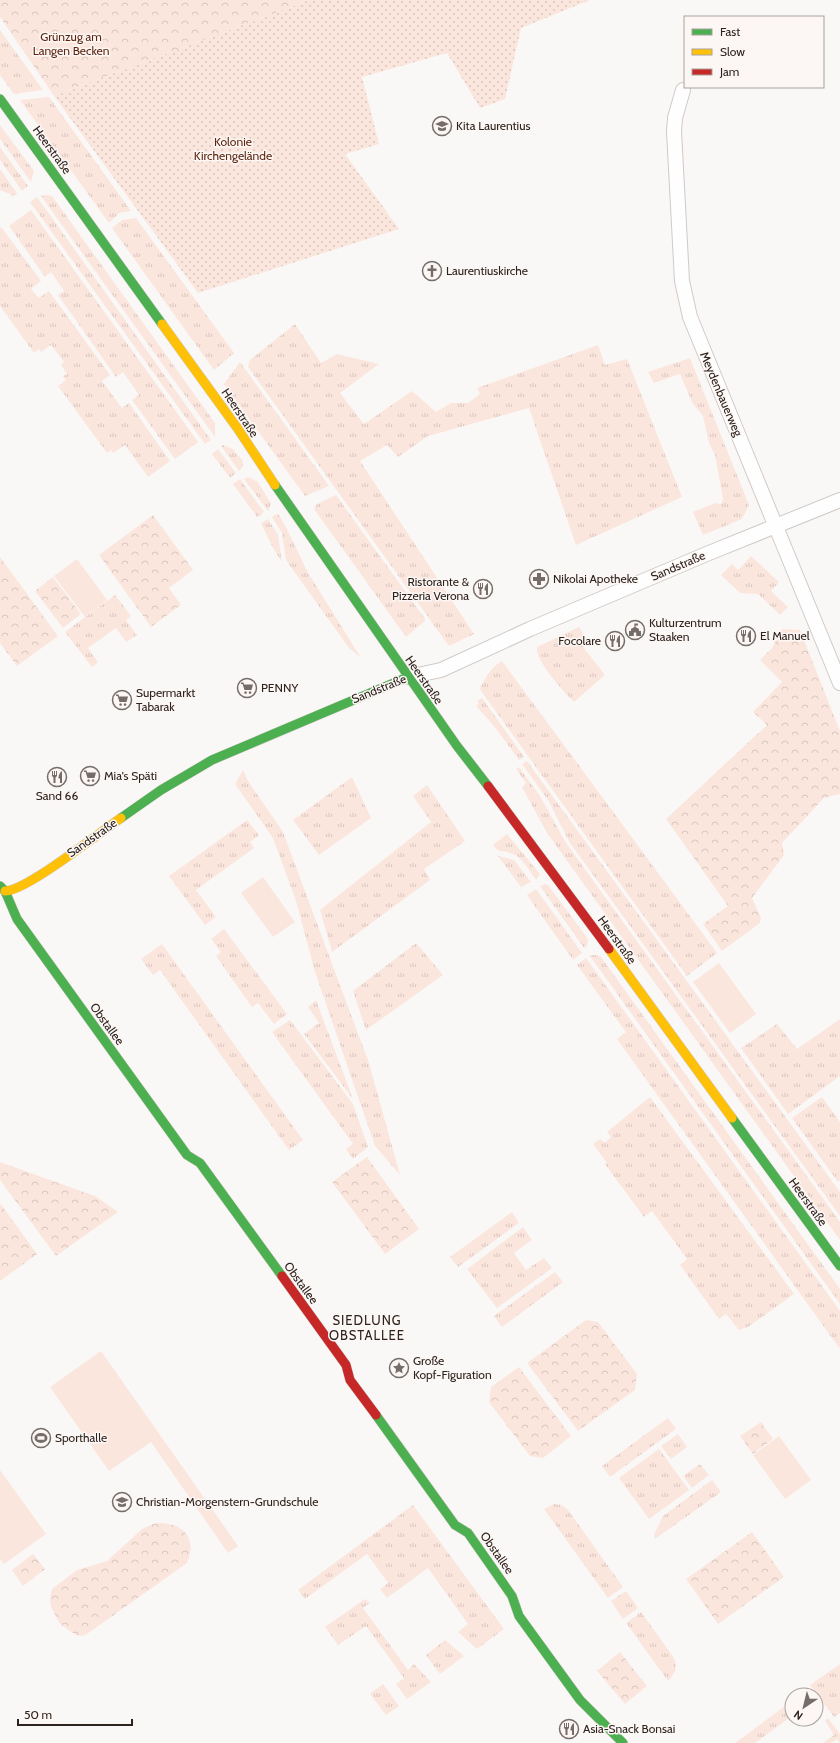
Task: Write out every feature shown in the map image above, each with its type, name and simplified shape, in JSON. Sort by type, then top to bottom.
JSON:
[{"type":"street","name":"Meydenbauerweg","points":[[683,90],[675,118],[674,131],[682,281],[690,317],[696,335],[776,525],[840,683]]},
{"type":"street","name":"Heerstraße","points":[[0,99],[238,429],[258,461],[456,746],[511,815],[840,1266]]},
{"type":"street","name":"Sandstraße","points":[[2,889],[12,890],[30,882],[161,790],[212,760],[379,688],[408,677],[441,670],[538,626],[776,525],[840,500]]},
{"type":"street","name":"Obstallee","points":[[2,889],[21,925],[187,1155],[200,1163],[346,1365],[350,1380],[455,1525],[468,1533],[512,1596],[519,1616],[580,1700],[623,1743]]},
{"type":"green space","name":"Grünzug am Langen Becken","points":[[0,0],[310,0],[54,96],[0,17]]},
{"type":"green space","name":"Kolonie Kirchengelände","points":[[310,0],[590,0],[521,28],[505,99],[480,108],[447,53],[362,77],[379,144],[345,154],[399,229],[198,293],[54,96]]},
{"type":"green space","points":[[0,30],[43,90],[14,94],[0,75]]},
{"type":"green space","points":[[49,97],[131,211],[119,213],[109,223],[20,100]]},
{"type":"green space","points":[[0,125],[34,171],[31,182],[0,139]]},
{"type":"green space","points":[[0,147],[28,186],[22,191],[0,160]]},
{"type":"green space","points":[[0,169],[17,193],[12,197],[10,194],[0,190]]},
{"type":"green space","points":[[41,196],[52,196],[215,423],[215,437]]},
{"type":"green space","points":[[37,197],[211,440],[205,444],[30,202]]},
{"type":"green space","points":[[31,210],[198,442],[175,459],[132,400],[139,395],[123,372],[116,377],[58,295],[64,291],[51,272],[45,277],[9,226]]},
{"type":"green space","points":[[136,218],[234,353],[214,370],[112,228],[122,220]]},
{"type":"green space","points":[[0,227],[41,281],[31,289],[39,298],[49,291],[110,375],[102,381],[122,408],[129,403],[170,461],[148,477],[125,445],[113,453],[111,450],[107,453],[58,386],[66,380],[63,376],[67,374],[61,365],[64,362],[51,345],[41,352],[39,349],[34,353],[0,306]]},
{"type":"green space","points":[[295,324],[321,363],[337,354],[379,364],[340,393],[364,424],[412,391],[436,412],[451,403],[468,403],[480,394],[477,388],[598,345],[605,365],[627,359],[682,497],[576,545],[529,408],[428,436],[398,457],[387,445],[360,461],[474,634],[449,646],[248,367],[250,360]]},
{"type":"green space","points":[[690,358],[749,505],[742,519],[703,535],[693,512],[715,503],[721,504],[723,499],[715,455],[709,443],[703,416],[693,404],[680,374],[654,383],[648,372]]},
{"type":"green space","points":[[240,362],[329,486],[305,496],[224,384]]},
{"type":"green space","points":[[223,445],[233,449],[243,461],[242,468],[239,471],[221,446]]},
{"type":"green space","points":[[218,449],[236,473],[230,478],[212,454]]},
{"type":"green space","points":[[248,477],[258,482],[271,504],[268,511],[244,479]]},
{"type":"green space","points":[[240,479],[264,512],[257,517],[233,484]]},
{"type":"green space","points":[[336,495],[425,619],[425,621],[406,637],[314,509],[317,504]]},
{"type":"green space","points":[[276,514],[279,515],[288,531],[307,571],[361,658],[349,648],[286,560],[282,533],[272,517]]},
{"type":"green space","points":[[153,515],[193,570],[169,588],[181,605],[151,627],[99,555]]},
{"type":"green space","points":[[268,519],[278,535],[282,562],[273,548],[261,523]]},
{"type":"green space","points":[[751,556],[779,582],[771,591],[788,607],[780,615],[758,594],[740,593],[721,575],[732,564],[738,570]]},
{"type":"green space","points":[[0,557],[58,636],[17,666],[0,643]]},
{"type":"green space","points":[[77,559],[107,600],[85,617],[54,576]]},
{"type":"green space","points":[[53,577],[81,614],[63,628],[35,591]]},
{"type":"green space","points":[[115,595],[131,616],[126,620],[137,635],[126,642],[116,628],[88,648],[98,662],[92,667],[65,632]]},
{"type":"green space","points":[[579,627],[588,642],[583,647],[605,675],[574,702],[545,668],[537,653],[537,647]]},
{"type":"green space","points":[[782,629],[800,630],[840,731],[840,794],[824,798],[782,843],[784,855],[752,898],[761,918],[760,923],[722,951],[703,924],[728,906],[666,819],[767,725],[753,712],[782,682],[760,660],[772,648]]},
{"type":"green space","points":[[502,661],[717,953],[687,976],[481,691],[480,688],[489,673]]},
{"type":"green space","points":[[482,698],[524,757],[519,760],[494,726],[476,706],[479,703],[477,701]]},
{"type":"green space","points":[[527,761],[840,1192],[840,1216],[570,843],[548,800],[522,764]]},
{"type":"green space","points":[[519,767],[540,796],[566,843],[840,1222],[840,1240],[547,833],[522,787],[526,783],[516,769]]},
{"type":"green space","points":[[243,770],[248,781],[283,832],[369,1063],[400,1175],[375,1146],[315,972],[296,901],[273,838],[235,784]]},
{"type":"green space","points":[[352,777],[371,818],[319,855],[293,820]]},
{"type":"green space","points":[[427,785],[465,841],[424,869],[430,880],[332,952],[320,910],[431,822],[413,796]]},
{"type":"green space","points":[[247,820],[259,835],[250,842],[254,848],[196,890],[216,917],[205,925],[169,876]]},
{"type":"green space","points":[[507,834],[540,874],[536,880],[520,858],[513,854],[497,850],[493,845]]},
{"type":"green space","points":[[498,856],[514,860],[531,882],[521,887]]},
{"type":"green space","points":[[263,877],[295,922],[273,937],[241,893]]},
{"type":"green space","points":[[546,884],[588,939],[587,946],[584,948],[540,886]]},
{"type":"green space","points":[[536,889],[582,953],[573,960],[527,895]]},
{"type":"green space","points":[[224,929],[287,1014],[274,1024],[258,1003],[252,1007],[216,956],[221,952],[211,939]]},
{"type":"green space","points":[[416,943],[443,975],[366,1030],[353,991]]},
{"type":"green space","points":[[162,944],[303,1140],[289,1150],[160,970],[153,975],[141,959]]},
{"type":"green space","points":[[590,956],[601,957],[840,1289],[840,1304]]},
{"type":"green space","points":[[586,958],[840,1311],[840,1349],[617,1039],[626,1032],[577,965]]},
{"type":"green space","points":[[719,963],[756,1014],[730,1033],[693,982]]},
{"type":"green space","points":[[316,1000],[353,1099],[304,1034],[319,1023],[308,1007]]},
{"type":"green space","points":[[840,1019],[840,1076],[788,1114],[741,1048],[777,1024],[797,1049]]},
{"type":"green space","points":[[290,1020],[353,1104],[368,1147],[353,1159],[346,1149],[353,1144],[272,1032]]},
{"type":"green space","points":[[650,1097],[794,1294],[748,1327],[739,1330],[726,1314],[719,1319],[680,1265],[687,1259],[652,1211],[644,1217],[605,1164],[607,1163],[593,1144],[600,1139],[605,1143],[611,1137],[607,1132]]},
{"type":"green space","points":[[822,1097],[840,1122],[840,1180],[838,1182],[792,1118]]},
{"type":"green space","points":[[367,1157],[419,1229],[385,1254],[332,1182]]},
{"type":"green space","points":[[0,1162],[95,1196],[118,1212],[56,1256],[0,1180]]},
{"type":"green space","points":[[0,1203],[37,1254],[0,1281]]},
{"type":"green space","points":[[512,1212],[519,1223],[458,1267],[450,1257]]},
{"type":"green space","points":[[523,1227],[532,1240],[514,1253],[526,1270],[544,1258],[552,1268],[497,1308],[467,1269]]},
{"type":"green space","points":[[555,1272],[563,1282],[502,1327],[494,1316]]},
{"type":"green space","points":[[586,1320],[598,1322],[637,1374],[635,1390],[578,1431],[527,1363]]},
{"type":"green space","points":[[101,1351],[238,1546],[228,1553],[151,1442],[109,1471],[50,1387]]},
{"type":"green space","points":[[519,1367],[571,1436],[543,1458],[530,1456],[489,1402],[491,1387]]},
{"type":"green space","points":[[668,1418],[676,1429],[610,1477],[602,1466]]},
{"type":"green space","points":[[761,1422],[773,1439],[753,1454],[740,1436]]},
{"type":"green space","points":[[678,1434],[687,1447],[671,1459],[661,1446]]},
{"type":"green space","points":[[779,1436],[811,1480],[785,1499],[753,1455]]},
{"type":"green space","points":[[659,1449],[689,1490],[649,1519],[619,1478]]},
{"type":"green space","points":[[700,1464],[709,1475],[692,1488],[683,1476]]},
{"type":"green space","points":[[0,1470],[46,1534],[4,1564],[0,1559]]},
{"type":"green space","points":[[712,1480],[721,1492],[655,1539],[654,1535],[663,1516]]},
{"type":"green space","points":[[554,1504],[562,1505],[568,1510],[623,1587],[608,1598],[544,1509]]},
{"type":"green space","points":[[413,1505],[504,1629],[477,1649],[458,1632],[468,1624],[428,1568],[387,1598],[380,1589],[388,1583],[367,1554],[305,1599],[298,1590]]},
{"type":"green space","points":[[160,1523],[176,1526],[187,1534],[191,1547],[187,1563],[87,1634],[82,1636],[76,1635],[60,1624],[51,1607],[50,1598],[52,1589],[77,1570],[107,1561],[142,1529],[153,1524]]},
{"type":"green space","points":[[752,1532],[784,1577],[718,1624],[686,1579]]},
{"type":"green space","points":[[33,1554],[45,1569],[23,1586],[12,1570]]},
{"type":"green space","points":[[626,1591],[638,1608],[623,1619],[611,1601]]},
{"type":"green space","points":[[365,1599],[370,1603],[363,1608],[408,1670],[414,1664],[431,1682],[407,1699],[396,1684],[404,1678],[366,1626],[338,1645],[325,1627]]},
{"type":"green space","points":[[641,1612],[674,1658],[676,1665],[675,1671],[668,1681],[626,1623]]},
{"type":"green space","points":[[445,1640],[464,1656],[440,1674],[426,1655]]},
{"type":"green space","points":[[620,1652],[647,1686],[625,1704],[597,1671]]},
{"type":"green space","points":[[840,1664],[840,1713],[834,1717],[824,1704],[824,1687],[812,1687],[810,1685]]},
{"type":"green space","points":[[383,1684],[399,1706],[386,1715],[370,1694]]},
{"type":"green space","points":[[784,1707],[784,1722],[755,1743],[735,1743]]},
{"type":"green space","points":[[828,1718],[840,1734],[840,1743],[837,1739],[831,1743],[823,1743],[834,1735],[825,1721]]},
{"type":"traffic: fast","points":[[0,99],[162,324]]},
{"type":"traffic: fast","points":[[275,485],[457,746],[488,786]]},
{"type":"traffic: fast","points":[[121,818],[161,790],[212,760],[408,677]]},
{"type":"traffic: fast","points":[[0,886],[5,891],[17,919],[187,1155],[200,1163],[282,1276]]},
{"type":"traffic: fast","points":[[732,1118],[840,1266]]},
{"type":"traffic: fast","points":[[376,1415],[455,1525],[468,1533],[512,1596],[519,1616],[580,1700],[623,1743]]},
{"type":"traffic: slow","points":[[162,324],[238,429],[275,485]]},
{"type":"traffic: slow","points":[[5,891],[29,882],[45,872],[121,818]]},
{"type":"traffic: slow","points":[[609,949],[732,1118]]},
{"type":"traffic: jam","points":[[488,786],[609,949]]},
{"type":"traffic: jam","points":[[282,1276],[346,1365],[350,1380],[376,1415]]},
{"type":"place","name":"Kita Laurentius","points":[[442,126]]},
{"type":"place","name":"Laurentiuskirche","points":[[432,271]]},
{"type":"place","name":"Nikolai Apotheke","points":[[539,579]]},
{"type":"place","name":"Ristorante & Pizzeria Verona","points":[[483,589]]},
{"type":"place","name":"Kulturzentrum Staaken","points":[[635,630]]},
{"type":"place","name":"El Manuel","points":[[746,636]]},
{"type":"place","name":"Focolare","points":[[615,641]]},
{"type":"place","name":"PENNY","points":[[247,688]]},
{"type":"place","name":"Supermarkt Tabarak","points":[[122,700]]},
{"type":"place","name":"Mia's Späti","points":[[90,776]]},
{"type":"place","name":"Sand 66","points":[[57,777]]},
{"type":"place","name":"Große Kopf-Figuration","points":[[399,1368]]},
{"type":"place","name":"Sporthalle","points":[[41,1438]]},
{"type":"place","name":"Christian-Morgenstern-Grundschule","points":[[122,1502]]},
{"type":"place","name":"Asia-Snack Bonsai","points":[[569,1729]]},
{"type":"district","name":"SIEDLUNG OBSTALLEE","points":[[367,1328]]}]
